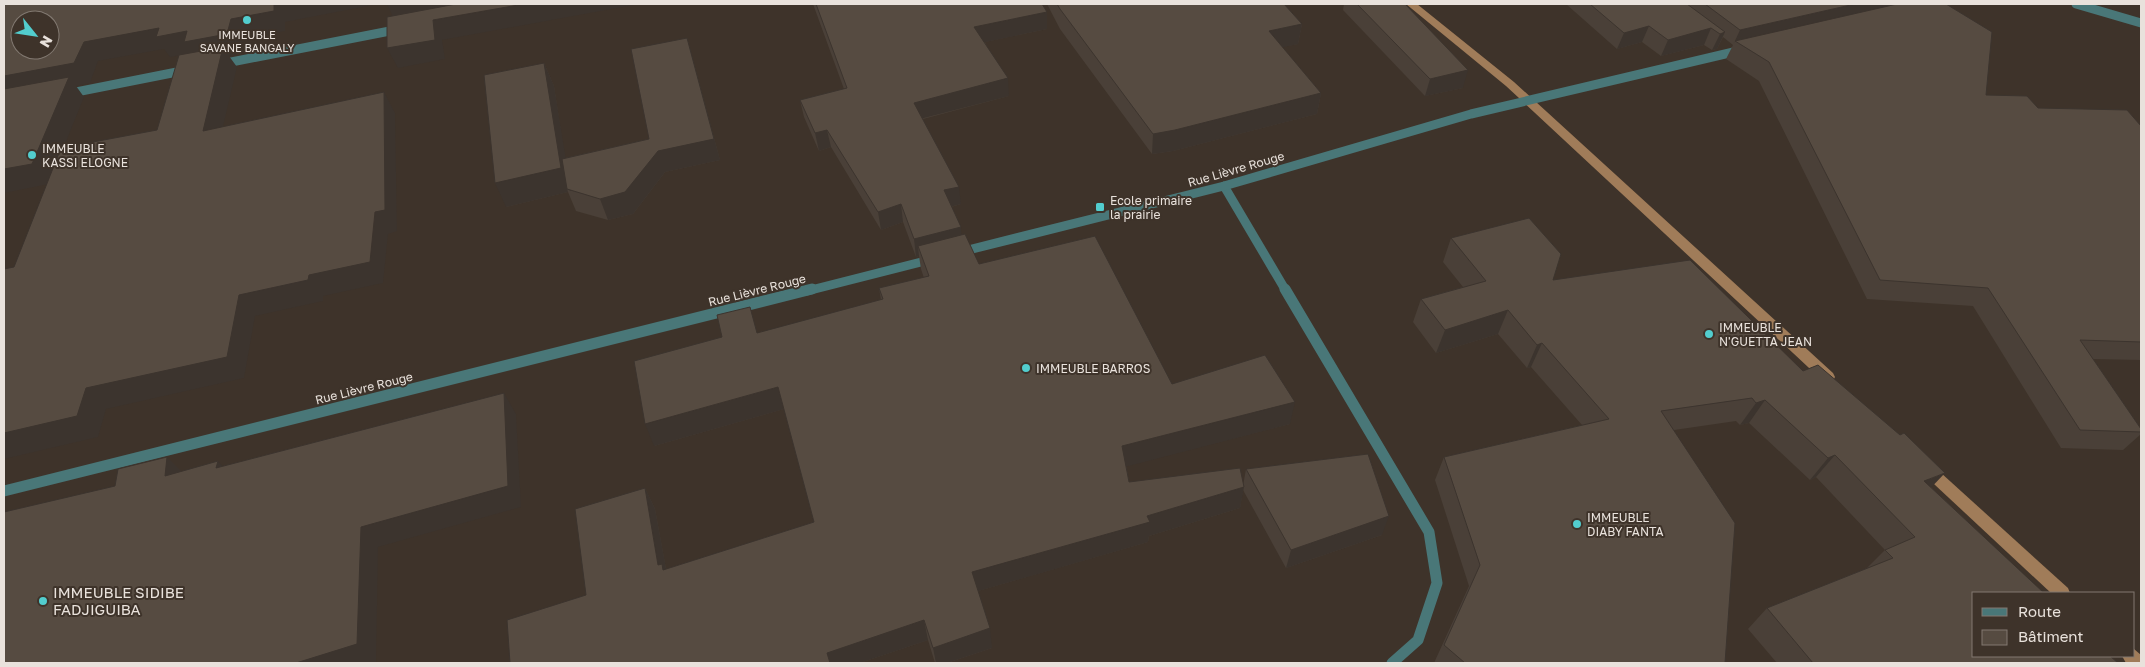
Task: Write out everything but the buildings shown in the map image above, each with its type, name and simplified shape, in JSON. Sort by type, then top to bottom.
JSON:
[{"type":"street","points":[[2076,4],[2141,23]]},
{"type":"street","points":[[216,65],[408,27]]},
{"type":"street","points":[[1724,46],[1732,52]]},
{"type":"street","name":"Rue Lièvre Rouge","points":[[4,491],[1224,186],[1513,103],[1751,48]]},
{"type":"street","points":[[62,95],[196,68]]},
{"type":"street","points":[[1224,186],[1429,532],[1437,583],[1418,640],[1392,663]]},
{"type":"waterway","points":[[1411,4],[1510,84],[1828,377]]},
{"type":"waterway","points":[[1925,467],[2061,592]]},
{"type":"waterway","points":[[2131,657],[2138,663]]},
{"type":"place","name":"IMMEUBLE SAVANE BANGALY","points":[[247,20]]},
{"type":"place","name":"IMMEUBLE KASSI ELOGNE","points":[[32,155]]},
{"type":"place","name":"Ecole primaire la prairie","points":[[1100,207]]},
{"type":"place","name":"IMMEUBLE N'GUETTA JEAN","points":[[1709,334]]},
{"type":"place","name":"IMMEUBLE BARROS","points":[[1026,368]]},
{"type":"place","name":"IMMEUBLE DIABY FANTA","points":[[1577,524]]},
{"type":"place","name":"IMMEUBLE SIDIBE FADJIGUIBA","points":[[43,601]]}]
